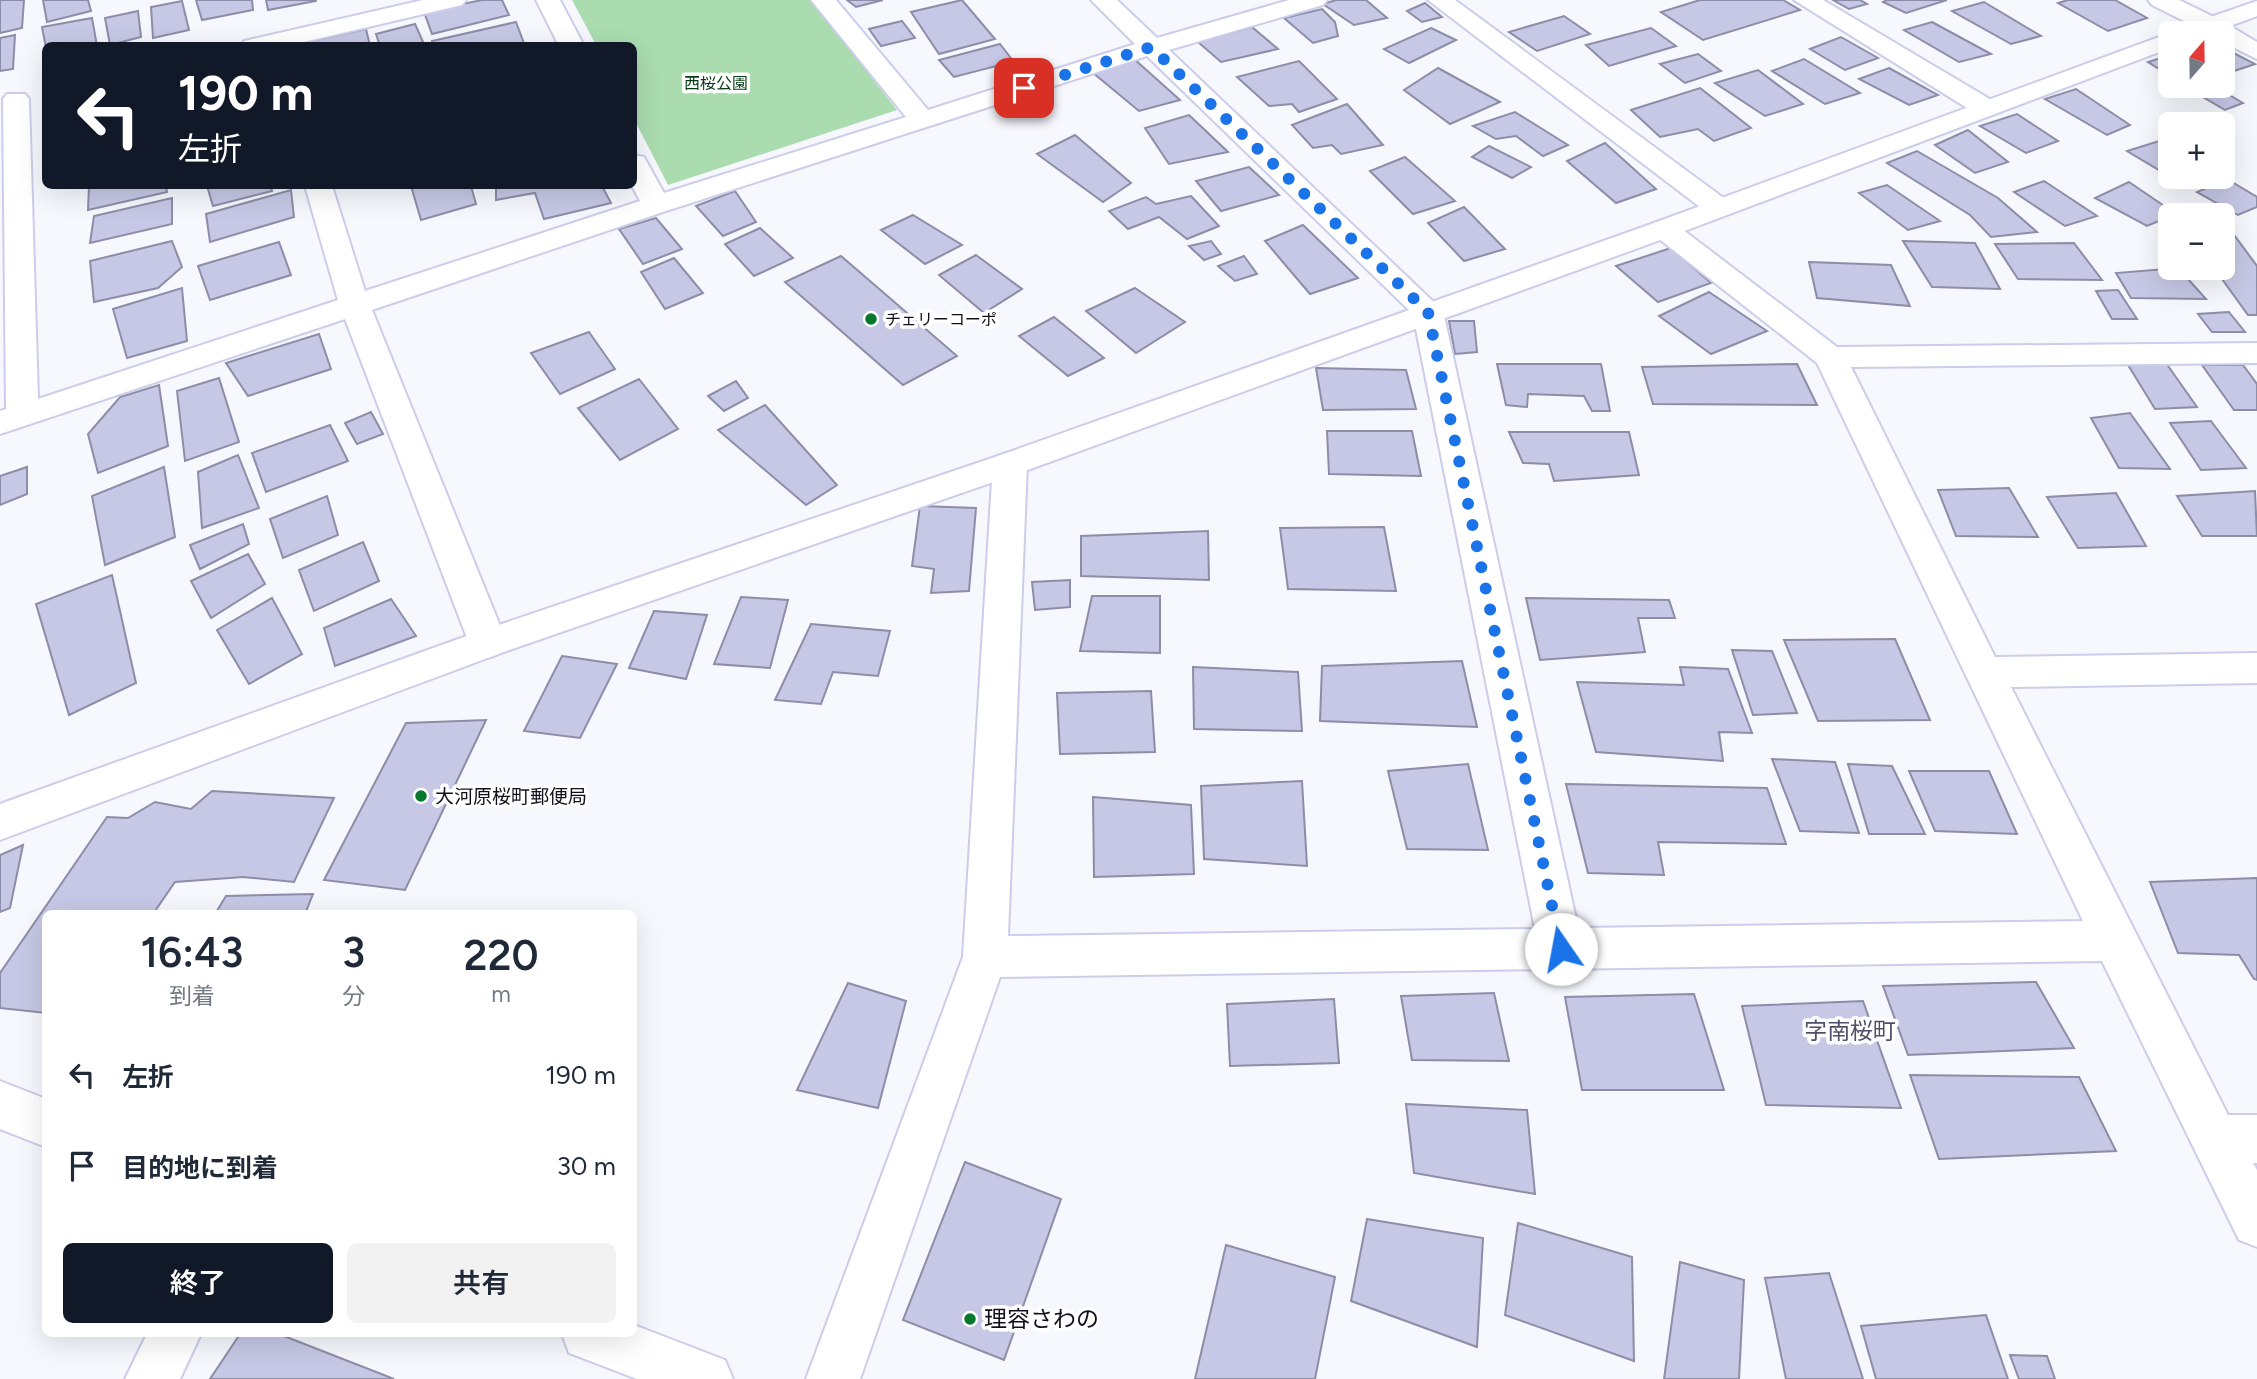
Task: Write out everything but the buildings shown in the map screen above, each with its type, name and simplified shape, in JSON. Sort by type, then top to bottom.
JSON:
[{"type":"street","points":[[275,42],[454,0]]},
{"type":"street","points":[[548,0],[570,42]]},
{"type":"street","points":[[823,0],[923,120]]},
{"type":"street","points":[[1103,0],[1428,312],[1561,949]]},
{"type":"street","points":[[17,99],[11,419],[656,205],[1151,47],[1315,0]]},
{"type":"street","points":[[1440,0],[1719,208]]},
{"type":"street","points":[[1806,0],[1984,107]]},
{"type":"street","points":[[2160,0],[2189,21]]},
{"type":"street","points":[[2222,21],[2257,8]]},
{"type":"street","points":[[2235,43],[2257,52]]},
{"type":"street","points":[[0,822],[488,643],[1010,464],[1664,229],[1984,107],[2158,44]]},
{"type":"street","points":[[637,169],[656,205]]},
{"type":"street","points":[[319,189],[355,306],[488,643]]},
{"type":"street","points":[[1664,229],[1830,357],[2115,941],[2236,1139],[2257,1222]]},
{"type":"street","points":[[1830,357],[2257,353]]},
{"type":"street","points":[[833,1379],[985,957],[1010,464]]},
{"type":"street","points":[[1985,671],[2257,668]]},
{"type":"street","points":[[985,957],[2115,941]]},
{"type":"street","points":[[0,1105],[42,1121]]},
{"type":"street","points":[[152,1379],[173,1337]]},
{"type":"street","points":[[595,1337],[706,1379]]},
{"type":"green space","name":"西桜公園","points":[[572,0],[811,0],[897,110],[668,185],[637,125],[637,42],[594,42]]},
{"type":"place","name":"チェリーコーポ","points":[[871,319]]},
{"type":"place","name":"大河原桜町郵便局","points":[[421,796]]},
{"type":"place","name":"理容さわの","points":[[970,1319]]},
{"type":"district","name":"字南桜町","points":[[1850,1031]]},
{"type":"route","points":[[1024,88],[1151,47],[1428,312],[1561,949]]}]
